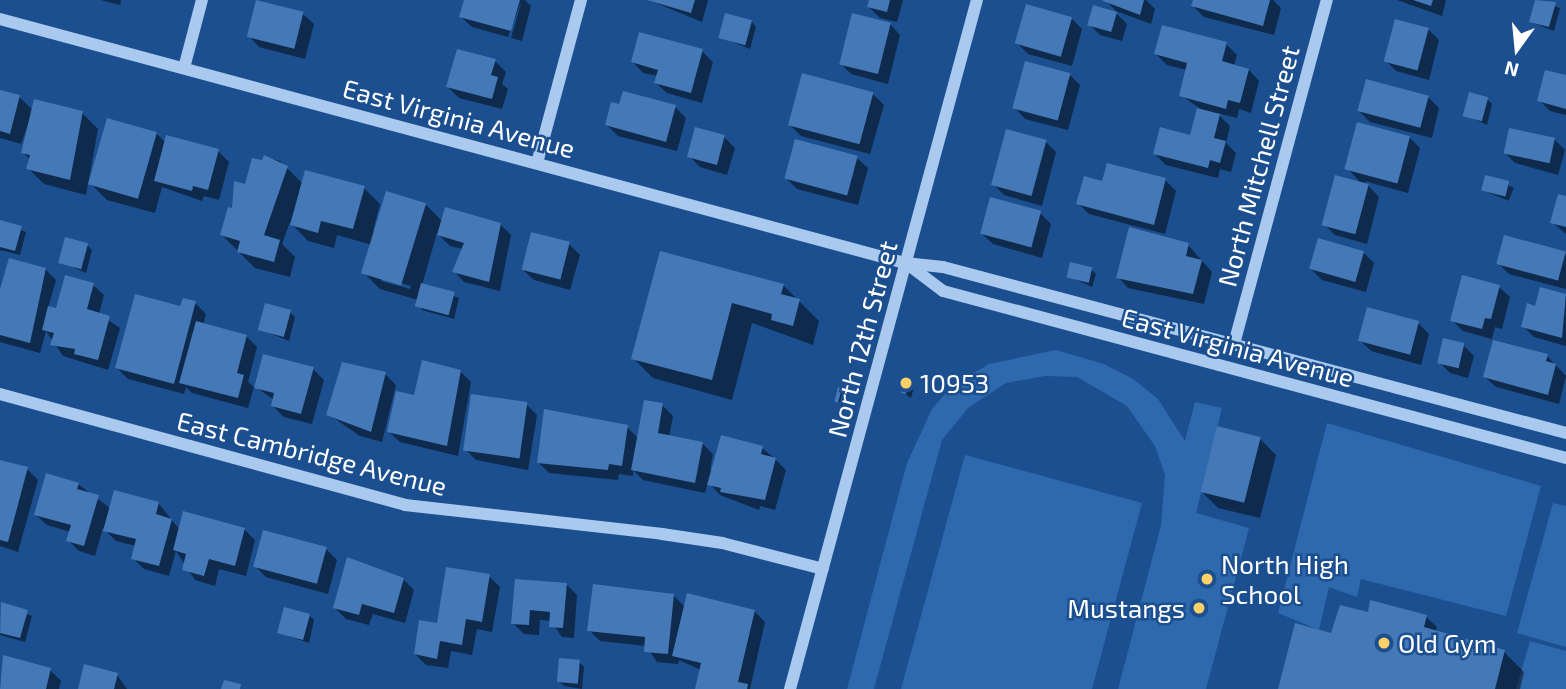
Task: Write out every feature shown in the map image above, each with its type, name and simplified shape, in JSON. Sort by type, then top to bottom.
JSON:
[{"type":"street","points":[[184,68],[202,0]]},
{"type":"street","points":[[537,163],[581,0]]},
{"type":"street","name":"North 12th Street","points":[[790,689],[977,0]]},
{"type":"street","name":"North Mitchell Street","points":[[1234,344],[1327,0]]},
{"type":"street","name":"East Virginia Avenue","points":[[0,19],[905,263],[943,267],[1566,433]]},
{"type":"street","name":"East Virginia Avenue","points":[[905,263],[943,291],[1566,458]]},
{"type":"street","name":"East Cambridge Avenue","points":[[0,394],[405,505],[662,534],[823,569]]},
{"type":"shaded area","points":[[1056,350],[1104,364],[1133,379],[1158,399],[1185,441],[1195,402],[1222,408],[1196,513],[1249,528],[1206,689],[1118,689],[1161,525],[1165,475],[1155,446],[1127,406],[1077,377],[1045,376],[1006,383],[968,408],[942,440],[874,689],[847,689],[907,463],[932,409],[952,386],[989,364]]},
{"type":"shaded area","points":[[1327,423],[1541,486],[1506,616],[1361,579],[1357,597],[1329,587],[1319,630],[1278,613]]},
{"type":"shaded area","points":[[965,455],[1142,503],[1092,689],[901,689]]},
{"type":"shaded area","points":[[1553,503],[1566,506],[1566,647],[1517,633]]},
{"type":"shaded area","points":[[1530,641],[1566,651],[1566,689],[1516,689]]},
{"type":"building","points":[[256,0],[304,12],[294,49],[247,37]]},
{"type":"building","points":[[464,0],[520,0],[511,31],[459,17]]},
{"type":"building","points":[[647,0],[695,0],[691,13]]},
{"type":"building","points":[[869,0],[890,0],[887,12],[867,7]]},
{"type":"building","points":[[1103,0],[1144,0],[1140,15],[1103,1]]},
{"type":"building","points":[[1193,0],[1270,0],[1263,26],[1191,6]]},
{"type":"building","points":[[1413,0],[1433,0],[1431,6]]},
{"type":"building","points":[[1535,0],[1556,2],[1549,27],[1529,22]]},
{"type":"building","points":[[1026,4],[1072,17],[1061,57],[1015,43]]},
{"type":"building","points":[[1093,5],[1117,12],[1111,32],[1087,25]]},
{"type":"building","points":[[725,13],[752,20],[745,45],[718,38]]},
{"type":"building","points":[[852,13],[891,23],[878,74],[839,64]]},
{"type":"building","points":[[1395,19],[1429,28],[1417,71],[1384,62]]},
{"type":"building","points":[[1162,25],[1227,42],[1222,61],[1249,69],[1240,103],[1228,100],[1226,109],[1179,96],[1187,63],[1154,54]]},
{"type":"building","points":[[639,32],[703,49],[691,93],[654,83],[658,70],[631,62]]},
{"type":"building","points":[[457,49],[496,59],[491,75],[498,77],[492,99],[446,87]]},
{"type":"building","points":[[1025,61],[1070,73],[1058,120],[1012,108]]},
{"type":"building","points":[[1545,70],[1566,75],[1566,109],[1537,101]]},
{"type":"building","points":[[802,73],[873,92],[860,144],[788,125]]},
{"type":"building","points":[[1366,79],[1429,96],[1420,128],[1357,111]]},
{"type":"building","points":[[0,90],[20,95],[10,134],[0,131]]},
{"type":"building","points":[[623,91],[676,105],[666,142],[605,125],[611,102],[619,104]]},
{"type":"building","points":[[1469,92],[1488,97],[1482,121],[1463,116]]},
{"type":"building","points":[[34,99],[83,111],[70,180],[26,169],[30,155],[21,153]]},
{"type":"building","points":[[1197,108],[1220,114],[1214,138],[1226,141],[1220,163],[1210,160],[1208,168],[1153,154],[1160,127],[1190,135]]},
{"type":"building","points":[[107,118],[157,132],[138,199],[88,184]]},
{"type":"building","points":[[1357,122],[1410,136],[1397,184],[1344,169]]},
{"type":"building","points":[[695,127],[725,135],[717,165],[687,157]]},
{"type":"building","points":[[1509,128],[1555,138],[1550,163],[1504,153]]},
{"type":"building","points":[[1006,129],[1047,140],[1032,196],[991,185]]},
{"type":"building","points":[[166,135],[219,149],[208,190],[193,186],[192,191],[154,181]]},
{"type":"building","points":[[795,139],[858,156],[847,195],[784,179]]},
{"type":"building","points":[[264,155],[288,166],[264,235],[280,240],[274,262],[237,252],[240,241],[220,235],[228,207],[232,208],[234,181],[245,184],[252,158],[262,160]]},
{"type":"building","points":[[1107,163],[1166,178],[1154,225],[1076,204],[1084,176],[1102,181]]},
{"type":"building","points":[[305,170],[365,186],[353,229],[321,221],[318,233],[290,225]]},
{"type":"building","points":[[1335,175],[1369,184],[1355,234],[1322,225]]},
{"type":"building","points":[[1485,175],[1509,181],[1505,197],[1481,191]]},
{"type":"building","points":[[386,191],[426,203],[401,286],[361,273]]},
{"type":"building","points":[[1558,194],[1566,196],[1566,227],[1550,223]]},
{"type":"building","points":[[990,197],[1041,211],[1031,247],[980,234]]},
{"type":"building","points":[[445,207],[501,223],[489,282],[452,272],[464,243],[437,235]]},
{"type":"building","points":[[0,220],[22,226],[15,251],[0,247]]},
{"type":"building","points":[[1129,227],[1189,243],[1186,256],[1202,260],[1193,294],[1116,278]]},
{"type":"building","points":[[531,232],[570,242],[560,280],[522,270]]},
{"type":"building","points":[[1504,235],[1566,252],[1558,281],[1496,264]]},
{"type":"building","points":[[65,237],[88,243],[81,269],[58,263]]},
{"type":"building","points":[[1318,238],[1364,251],[1355,282],[1309,269]]},
{"type":"building","points":[[660,251],[784,284],[781,294],[800,299],[793,326],[771,320],[772,314],[732,303],[712,380],[631,359]]},
{"type":"building","points":[[9,258],[46,268],[30,343],[0,335],[0,289]]},
{"type":"building","points":[[1070,262],[1092,267],[1089,283],[1066,278]]},
{"type":"building","points":[[65,275],[94,283],[87,309],[110,316],[98,360],[74,354],[75,349],[50,345],[54,333],[42,330],[48,306],[56,308]]},
{"type":"building","points":[[1462,275],[1500,285],[1491,319],[1485,318],[1482,329],[1450,321]]},
{"type":"building","points":[[421,283],[455,292],[449,315],[415,306]]},
{"type":"building","points":[[1540,287],[1566,294],[1562,338],[1521,327],[1527,303],[1535,306]]},
{"type":"building","points":[[135,294],[180,306],[183,298],[196,301],[174,384],[115,368]]},
{"type":"building","points":[[265,303],[291,310],[284,337],[258,330]]},
{"type":"building","points":[[1367,307],[1419,321],[1410,355],[1358,341]]},
{"type":"building","points":[[196,321],[247,335],[237,373],[244,375],[238,398],[179,383]]},
{"type":"building","points":[[1443,338],[1464,343],[1459,368],[1437,363]]},
{"type":"building","points":[[1493,340],[1548,354],[1546,361],[1556,364],[1548,395],[1483,377]]},
{"type":"building","points":[[263,354],[314,367],[301,414],[271,406],[274,393],[254,388]]},
{"type":"building","points":[[422,360],[461,370],[447,446],[387,432],[396,391],[414,395]]},
{"type":"building","points":[[342,362],[386,372],[371,432],[326,415]]},
{"type":"building","points":[[905,379],[909,381],[906,394],[901,393]]},
{"type":"building","points":[[838,387],[842,388],[838,403],[834,402]]},
{"type":"building","points":[[471,394],[527,402],[520,458],[463,450]]},
{"type":"building","points":[[644,400],[663,403],[658,433],[703,442],[695,483],[631,470]]},
{"type":"building","points":[[544,409],[628,425],[622,466],[609,464],[608,470],[537,463]]},
{"type":"building","points":[[1217,426],[1261,437],[1244,503],[1201,492]]},
{"type":"building","points":[[721,435],[763,446],[761,454],[776,458],[765,500],[720,492],[721,488],[707,485]]},
{"type":"building","points":[[0,460],[28,467],[8,542],[0,540]]},
{"type":"building","points":[[46,473],[79,483],[77,489],[99,495],[84,546],[66,541],[71,525],[34,515]]},
{"type":"building","points":[[114,490],[159,502],[156,514],[172,519],[159,566],[131,559],[136,539],[103,531]]},
{"type":"building","points":[[183,511],[245,528],[235,566],[209,559],[204,576],[182,570],[186,554],[173,550]]},
{"type":"building","points":[[263,530],[327,547],[317,584],[253,567]]},
{"type":"building","points":[[347,557],[404,578],[394,613],[362,604],[359,615],[333,608]]},
{"type":"building","points":[[446,567],[490,574],[482,622],[466,619],[462,645],[440,641],[437,659],[414,654],[419,620],[437,623]]},
{"type":"building","points":[[515,579],[567,583],[563,628],[549,627],[550,612],[530,610],[529,625],[511,624]]},
{"type":"building","points":[[593,584],[674,594],[668,654],[644,652],[645,637],[587,631]]},
{"type":"building","points":[[687,593],[755,610],[738,682],[748,684],[747,689],[695,689],[701,663],[672,656]]},
{"type":"building","name":"Old Gym","points":[[1370,600],[1427,615],[1424,627],[1505,650],[1495,689],[1278,689],[1295,623],[1331,633],[1340,605],[1368,612]]},
{"type":"building","points":[[1,602],[28,610],[20,638],[0,633]]},
{"type":"building","points":[[284,607],[310,614],[303,640],[277,633]]},
{"type":"building","points":[[3,655],[51,668],[46,689],[0,689]]},
{"type":"building","points":[[559,658],[580,660],[578,684],[557,682]]},
{"type":"building","points":[[84,664],[118,673],[114,689],[78,689]]},
{"type":"building","points":[[224,680],[241,684],[240,689],[221,689]]},
{"type":"place","name":"10953","points":[[906,383]]},
{"type":"place","name":"North High School","points":[[1207,579]]},
{"type":"place","name":"Mustangs","points":[[1199,608]]},
{"type":"place","name":"Old Gym","points":[[1384,643]]}]
